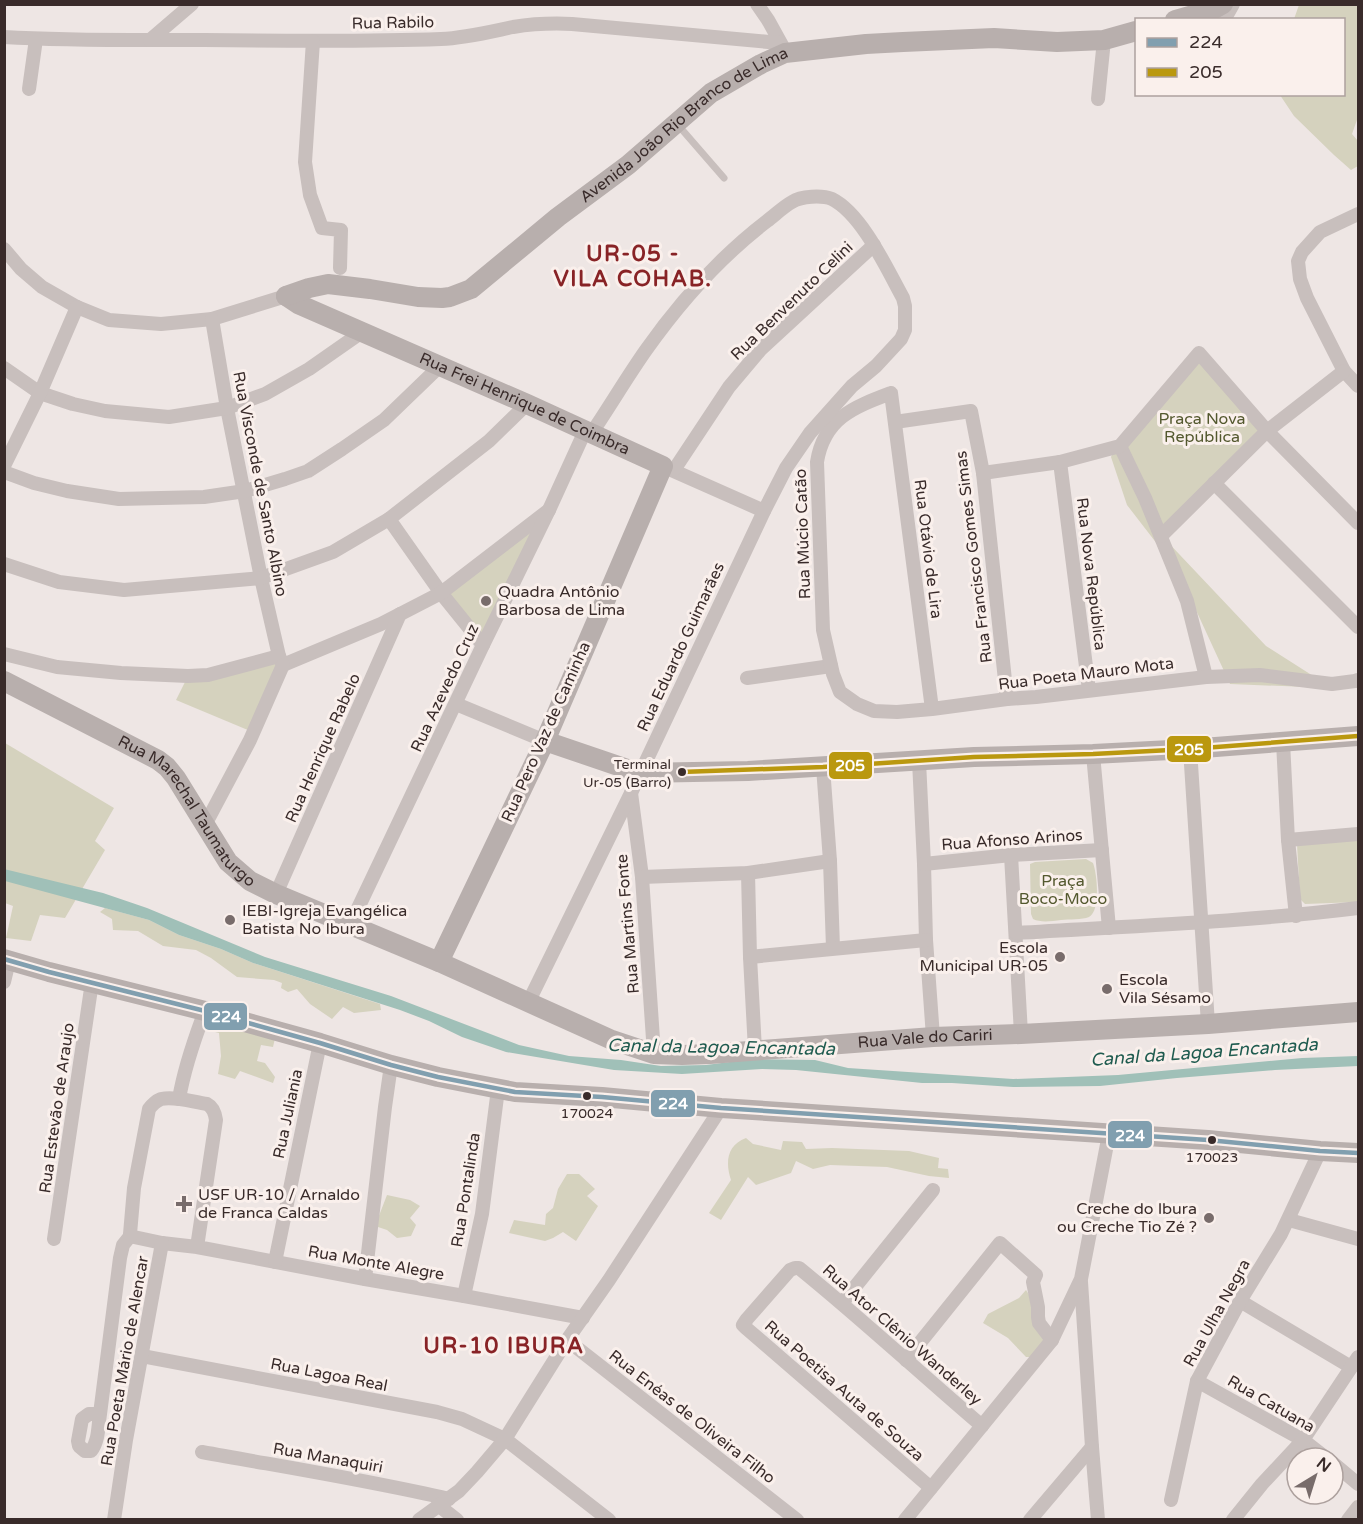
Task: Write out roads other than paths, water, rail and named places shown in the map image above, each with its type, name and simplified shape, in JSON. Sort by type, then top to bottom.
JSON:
[{"type":"main road","points":[[1182,18],[1214,9],[1222,4]]},
{"type":"main road","name":"Avenida João Rio Branco de Lima","points":[[286,296],[328,284],[370,288],[418,297],[442,298],[471,289],[558,217],[628,165],[711,93],[761,64],[783,48],[802,50],[866,44],[994,38],[1057,42],[1124,37]]},
{"type":"main road","name":"Rua Frei Henrique de Coimbra","points":[[286,296],[298,304],[669,468]]},
{"type":"main road","name":"Rua Pero Vaz de Caminha","points":[[439,962],[544,741],[669,468]]},
{"type":"main road","name":"Rua Marechal Taumaturgo","points":[[4,681],[158,760],[167,767],[228,862],[250,881],[439,962]]},
{"type":"main road","points":[[544,741],[639,773],[748,771],[974,757],[1093,754],[1359,736]]},
{"type":"main road","points":[[7,960],[205,1011],[391,1065],[515,1092],[1208,1140],[1359,1153]]},
{"type":"main road","name":"Rua Vale do Cariri","points":[[439,962],[612,1040],[654,1054],[691,1055],[933,1037],[1208,1024],[1359,1012]]},
{"type":"street","points":[[150,40],[192,4]]},
{"type":"street","points":[[758,4],[783,48]]},
{"type":"street","points":[[1225,18],[1233,4]]},
{"type":"street","name":"Rua Rabilo","points":[[4,37],[314,41],[448,39],[513,27],[553,23],[783,48]]},
{"type":"street","points":[[1098,99],[1124,37]]},
{"type":"street","points":[[29,88],[36,39]]},
{"type":"street","points":[[314,41],[305,162],[310,195],[322,228],[341,230],[340,268]]},
{"type":"street","name":"Rua Azevedo Cruz","points":[[350,925],[483,645],[588,432],[647,349],[690,294],[725,256],[794,201],[818,197],[830,198],[843,206],[874,245]]},
{"type":"street","points":[[1356,218],[1320,232],[1302,252],[1298,267],[1307,298],[1344,371],[1359,386]]},
{"type":"street","name":"Rua Eduardo Guimarães","points":[[528,1003],[786,468],[810,433],[852,386],[876,366],[904,334],[903,297],[874,245]]},
{"type":"street","name":"Rua Benvenuto Celini","points":[[669,468],[729,387],[761,349],[874,245]]},
{"type":"street","points":[[4,249],[21,269],[42,287],[78,307],[109,320],[160,324],[212,319],[286,296]]},
{"type":"street","points":[[4,466],[40,393],[78,307]]},
{"type":"street","name":"Rua Visconde de Santo Albino","points":[[212,319],[227,408],[261,578],[281,661]]},
{"type":"street","points":[[4,368],[40,393],[73,404],[105,411],[169,417],[227,408],[265,394],[309,369],[362,332]]},
{"type":"street","points":[[983,473],[1060,462],[1120,446],[1199,353],[1267,431],[1359,523]]},
{"type":"street","points":[[4,472],[34,483],[67,491],[119,499],[204,497],[244,491],[308,471],[384,420],[440,366]]},
{"type":"street","points":[[1161,536],[1267,431],[1344,371]]},
{"type":"street","name":"Rua Otávio de Lira","points":[[891,393],[932,710]]},
{"type":"street","name":"Rua Múcio Catão","points":[[832,670],[823,630],[817,462],[819,450],[827,434],[839,419],[859,405],[891,393]]},
{"type":"street","points":[[4,564],[59,582],[124,590],[261,578],[333,552],[389,519],[489,441],[527,404]]},
{"type":"street","name":"Rua Francisco Gomes Simas","points":[[895,422],[971,411],[983,473],[1007,699]]},
{"type":"street","points":[[1120,446],[1145,498],[1187,601],[1206,677]]},
{"type":"street","name":"Rua Nova República","points":[[1060,462],[1089,690]]},
{"type":"street","name":"Rua Frei Henrique de Coimbra","points":[[669,468],[764,511]]},
{"type":"street","points":[[1214,483],[1359,627]]},
{"type":"street","points":[[4,654],[57,667],[188,676],[208,675],[281,661],[400,614],[441,593],[549,510]]},
{"type":"street","points":[[389,519],[441,593],[483,645]]},
{"type":"street","name":"Rua Henrique Rabelo","points":[[276,894],[400,614]]},
{"type":"street","points":[[205,825],[250,741],[281,661]]},
{"type":"street","points":[[747,678],[832,670]]},
{"type":"street","name":"Rua Poeta Mauro Mota","points":[[832,670],[840,692],[857,704],[874,711],[897,712],[932,710],[1007,699],[1206,677],[1260,675],[1332,684],[1359,680]]},
{"type":"street","points":[[456,704],[544,741]]},
{"type":"street","points":[[1283,742],[1288,840],[1296,916]]},
{"type":"street","points":[[1190,749],[1208,1024]]},
{"type":"street","points":[[1093,754],[1109,928]]},
{"type":"street","points":[[919,761],[926,940],[933,1037]]},
{"type":"street","points":[[823,767],[830,861],[833,948]]},
{"type":"street","name":"Rua Martins Fonte","points":[[631,793],[642,877],[654,1054]]},
{"type":"street","points":[[1288,840],[1359,834]]},
{"type":"street","name":"Rua Afonso Arinos","points":[[924,864],[1011,855],[1102,850]]},
{"type":"street","points":[[1011,855],[1021,1034]]},
{"type":"street","points":[[642,877],[748,873],[830,861]]},
{"type":"street","points":[[748,873],[755,1050]]},
{"type":"street","points":[[1016,933],[1296,916],[1359,908]]},
{"type":"street","points":[[750,957],[926,940]]},
{"type":"street","points":[[4,982],[7,960]]},
{"type":"street","name":"Rua Estevão de Araujo","points":[[54,1239],[92,982]]},
{"type":"street","points":[[197,1247],[216,1120],[210,1106],[179,1099],[184,1071],[205,1011]]},
{"type":"street","name":"Rua Juliania","points":[[275,1262],[320,1043]]},
{"type":"street","points":[[365,1280],[384,1107],[391,1065]]},
{"type":"street","name":"Rua Pontalinda","points":[[464,1296],[482,1214],[498,1089]]},
{"type":"street","name":"Rua Poeta Mário de Alencar","points":[[114,1520],[126,1440],[162,1243],[131,1235],[134,1188],[148,1109],[162,1099],[179,1099]]},
{"type":"street","points":[[419,1520],[477,1472],[505,1439],[567,1340],[722,1108]]},
{"type":"street","points":[[904,1520],[1052,1340],[1081,1279],[1109,1134]]},
{"type":"street","name":"Rua Ulha Negra","points":[[1171,1500],[1197,1381],[1240,1301],[1289,1220],[1320,1151]]},
{"type":"street","points":[[842,1303],[933,1190]]},
{"type":"street","points":[[1289,1220],[1359,1239]]},
{"type":"street","points":[[100,1414],[89,1414],[82,1419],[78,1441],[79,1446],[85,1451],[92,1451],[97,1438],[120,1258],[123,1245],[131,1235]]},
{"type":"street","name":"Rua Monte Alegre","points":[[162,1243],[197,1247],[365,1280],[583,1318]]},
{"type":"street","points":[[906,1360],[1000,1243],[1036,1275],[1034,1282],[1039,1323],[1052,1340]]},
{"type":"street","name":"Rua Ator Clênio Wanderley","points":[[799,1268],[982,1426]]},
{"type":"street","name":"Rua Poetisa Auta de Souza","points":[[799,1268],[790,1270],[745,1322],[746,1329],[931,1488]]},
{"type":"street","points":[[1081,1279],[1098,1520]]},
{"type":"street","points":[[1233,1520],[1262,1484],[1303,1440],[1355,1362],[1240,1301]]},
{"type":"street","name":"Rua Enéas de Oliveira Filho","points":[[567,1340],[797,1519]]},
{"type":"street","name":"Rua Lagoa Real","points":[[142,1356],[437,1412],[462,1419],[505,1439],[609,1520]]},
{"type":"street","name":"Rua Catuana","points":[[1197,1381],[1311,1446]]},
{"type":"street","points":[[1030,1520],[1092,1447]]},
{"type":"street","name":"Rua Manaquiri","points":[[202,1452],[391,1485],[443,1502]]},
{"type":"street","points":[[1345,1473],[1359,1484]]},
{"type":"street","points":[[443,1502],[457,1520]]},
{"type":"street","points":[[1348,1520],[1359,1507]]},
{"type":"lane","points":[[676,123],[724,178]]},
{"type":"water","name":"Canal da Lagoa Encantada","points":[[4,869],[103,893],[147,908],[265,957],[391,996],[519,1045],[569,1056],[661,1066],[706,1065],[753,1059],[815,1060],[848,1068],[1013,1079],[1118,1075],[1302,1058],[1358,1056],[1358,1066],[1275,1070],[1100,1086],[1013,1087],[922,1083],[796,1070],[762,1069],[682,1074],[614,1070],[506,1052],[462,1037],[400,1010],[253,963],[179,935],[149,920],[5,881]]},
{"type":"place","name":"Quadra Antônio Barbosa de Lima","points":[[486,601]]},
{"type":"place","name":"Terminal Ur-05 (Barro)","points":[[682,772]]},
{"type":"place","name":"IEBI-Igreja Evangélica Batista No Ibura","points":[[230,920]]},
{"type":"place","name":"Escola Municipal UR-05","points":[[1060,957]]},
{"type":"place","name":"Escola Vila Sésamo","points":[[1107,989]]},
{"type":"place","name":"170024","points":[[587,1096]]},
{"type":"place","name":"170023","points":[[1212,1140]]},
{"type":"place","name":"USF UR-10 / Arnaldo de Franca Caldas","points":[[184,1204]]},
{"type":"place","name":"Creche do Ibura ou Creche Tio Zé ?","points":[[1209,1218]]},
{"type":"district","name":"UR-05 - VILA COHAB.","points":[[633,266]]},
{"type":"district","name":"UR-10 IBURA","points":[[504,1346]]},
{"type":"park label","name":"Praça Nova República","points":[[1202,428]]},
{"type":"park label","name":"Praça Boco-Moco","points":[[1063,890]]}]
